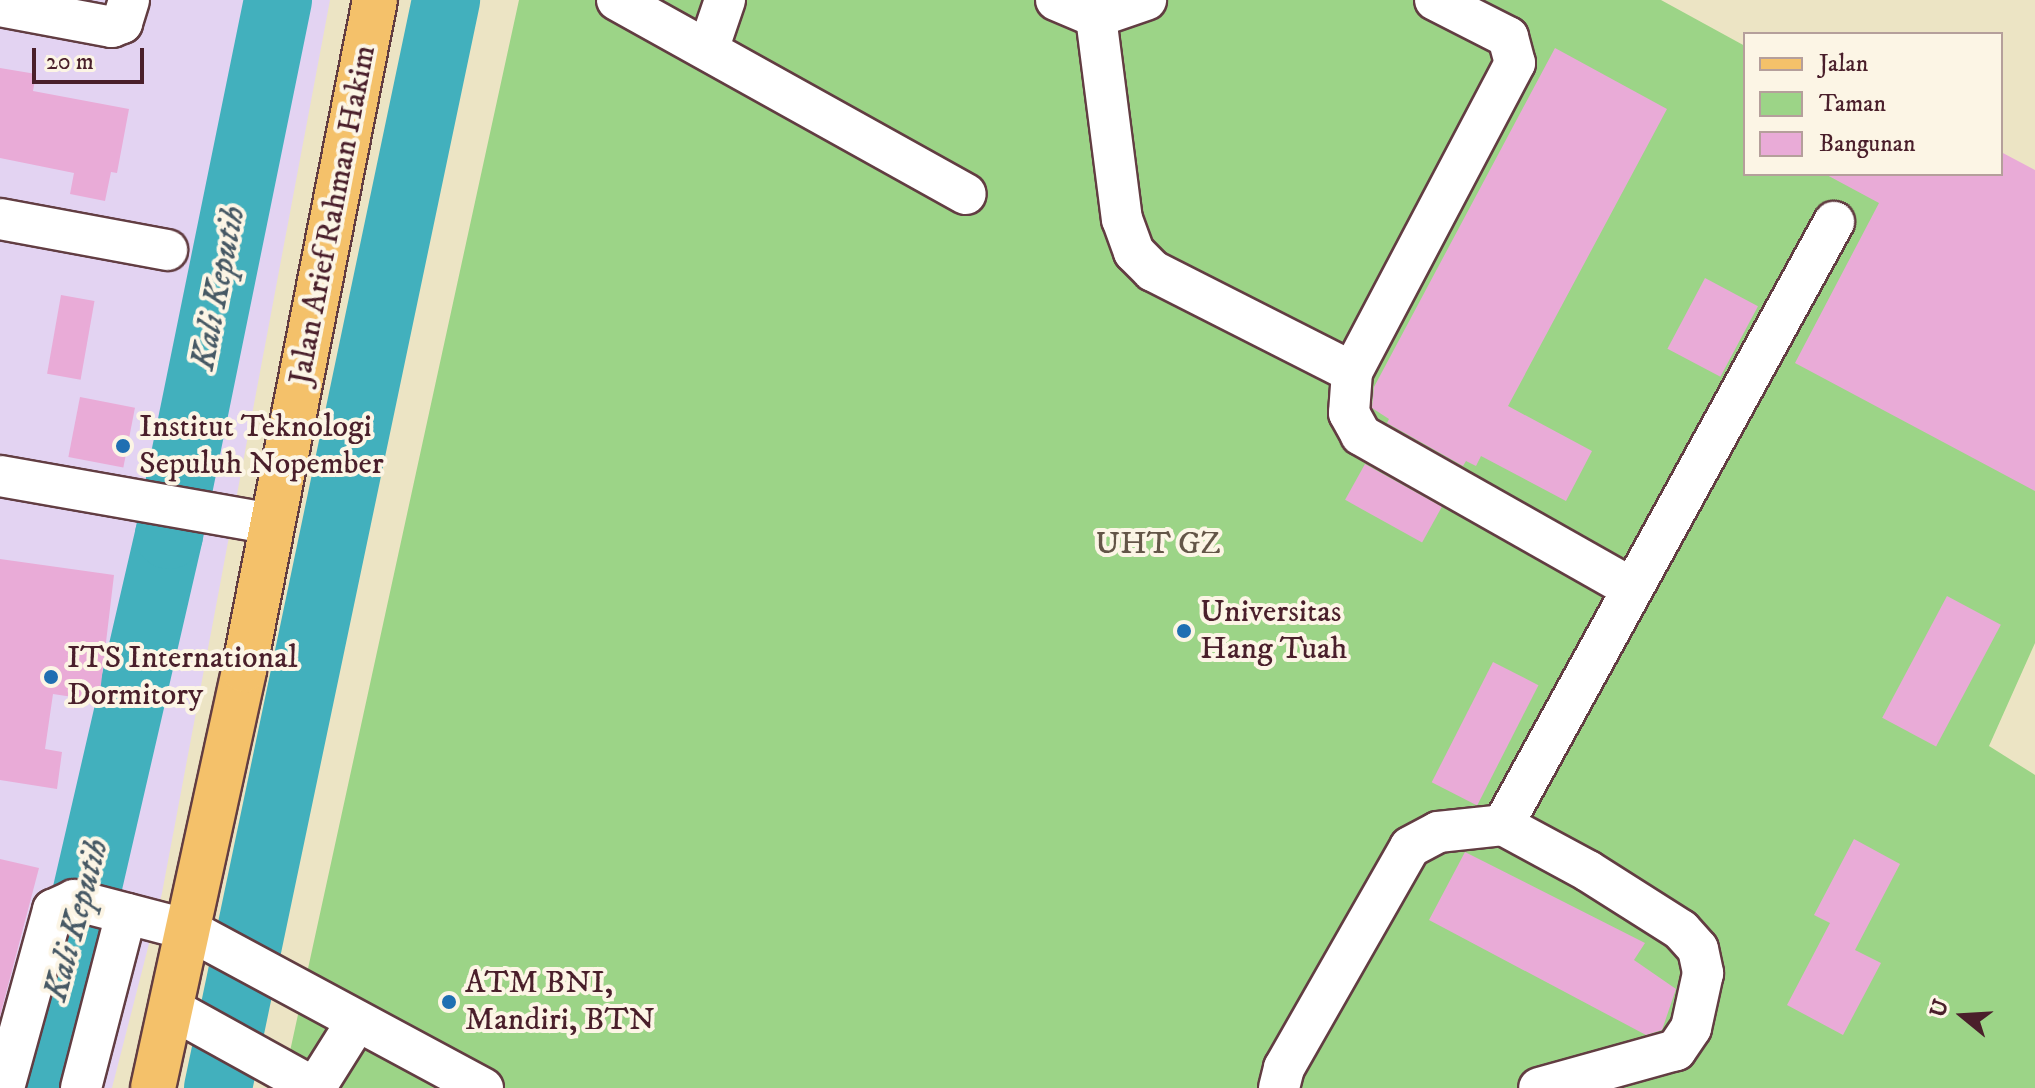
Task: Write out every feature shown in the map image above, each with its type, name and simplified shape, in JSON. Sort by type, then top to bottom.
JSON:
[{"type":"main road","name":"Jalan Arief Rahman Hakim","points":[[153,1088],[177,1011],[196,933],[272,524],[375,0]]},
{"type":"lane","points":[[0,6],[112,27],[122,23],[129,0]]},
{"type":"lane","points":[[617,0],[966,194]]},
{"type":"lane","points":[[708,50],[725,0]]},
{"type":"lane","points":[[1056,0],[1096,17],[1146,0]]},
{"type":"lane","points":[[1435,0],[1508,37],[1515,63],[1352,372],[1349,413],[1361,435],[1630,587]]},
{"type":"lane","points":[[1096,17],[1122,219],[1134,252],[1153,271],[1352,372]]},
{"type":"lane","points":[[0,219],[167,250]]},
{"type":"lane","points":[[1503,825],[1630,587],[1834,222]]},
{"type":"lane","points":[[0,476],[272,524]]},
{"type":"lane","points":[[1279,1088],[1284,1068],[1410,847],[1438,832],[1503,825],[1588,871],[1681,930],[1698,949],[1703,973],[1691,1028],[1676,1050],[1539,1088]]},
{"type":"lane","points":[[81,1088],[101,907]]},
{"type":"lane","points":[[4,1088],[53,910],[101,907],[196,933],[483,1088]]},
{"type":"lane","points":[[177,1011],[315,1088],[357,1021]]},
{"type":"shaded area","name":"Institut Teknologi Sepuluh Nopember","points":[[0,0],[330,0],[162,893],[112,1088],[0,1088]]},
{"type":"green space","name":"UHT GZ","points":[[519,0],[1661,0],[1743,45],[1743,176],[1986,176],[2035,203],[2035,643],[1989,746],[2035,775],[2035,1088],[282,1088]]},
{"type":"building","points":[[1555,48],[1667,109],[1508,406],[1592,451],[1566,501],[1481,456],[1476,466],[1466,461],[1463,466],[1387,423],[1389,419],[1372,408],[1374,387]]},
{"type":"building","points":[[0,68],[36,74],[33,91],[129,109],[117,173],[111,172],[105,201],[70,194],[74,173],[0,158]]},
{"type":"building","points":[[2003,153],[2035,170],[2035,491],[1795,363],[1879,203],[1829,176],[2003,176]]},
{"type":"building","points":[[1705,278],[1758,306],[1720,377],[1667,349]]},
{"type":"building","points":[[61,295],[94,301],[81,380],[47,374]]},
{"type":"building","points":[[80,397],[135,408],[123,468],[68,457]]},
{"type":"building","points":[[1365,464],[1442,507],[1422,543],[1345,500]]},
{"type":"building","name":"ITS International Dormitory","points":[[0,559],[114,575],[99,701],[53,694],[45,749],[62,752],[57,789],[0,780]]},
{"type":"building","points":[[1947,596],[2001,625],[1936,746],[1882,718]]},
{"type":"building","points":[[1493,662],[1538,685],[1477,805],[1432,782]]},
{"type":"building","points":[[1854,839],[1900,864],[1855,950],[1881,963],[1843,1035],[1787,1005],[1830,923],[1814,915]]},
{"type":"building","points":[[1465,852],[1645,943],[1634,960],[1676,989],[1662,1030],[1646,1035],[1429,920]]},
{"type":"building","points":[[0,859],[39,868],[0,1016]]},
{"type":"waterway","name":"Kali Keputih","points":[[31,1088],[79,925],[169,535],[278,0]]},
{"type":"waterway","name":"Kali Keputih","points":[[218,1088],[446,0]]},
{"type":"place","name":"Institut Teknologi Sepuluh Nopember","points":[[123,446]]},
{"type":"place","name":"Universitas Hang Tuah","points":[[1184,631]]},
{"type":"place","name":"ITS International Dormitory","points":[[51,677]]},
{"type":"place","name":"ATM BNI, Mandiri, BTN","points":[[449,1002]]}]
